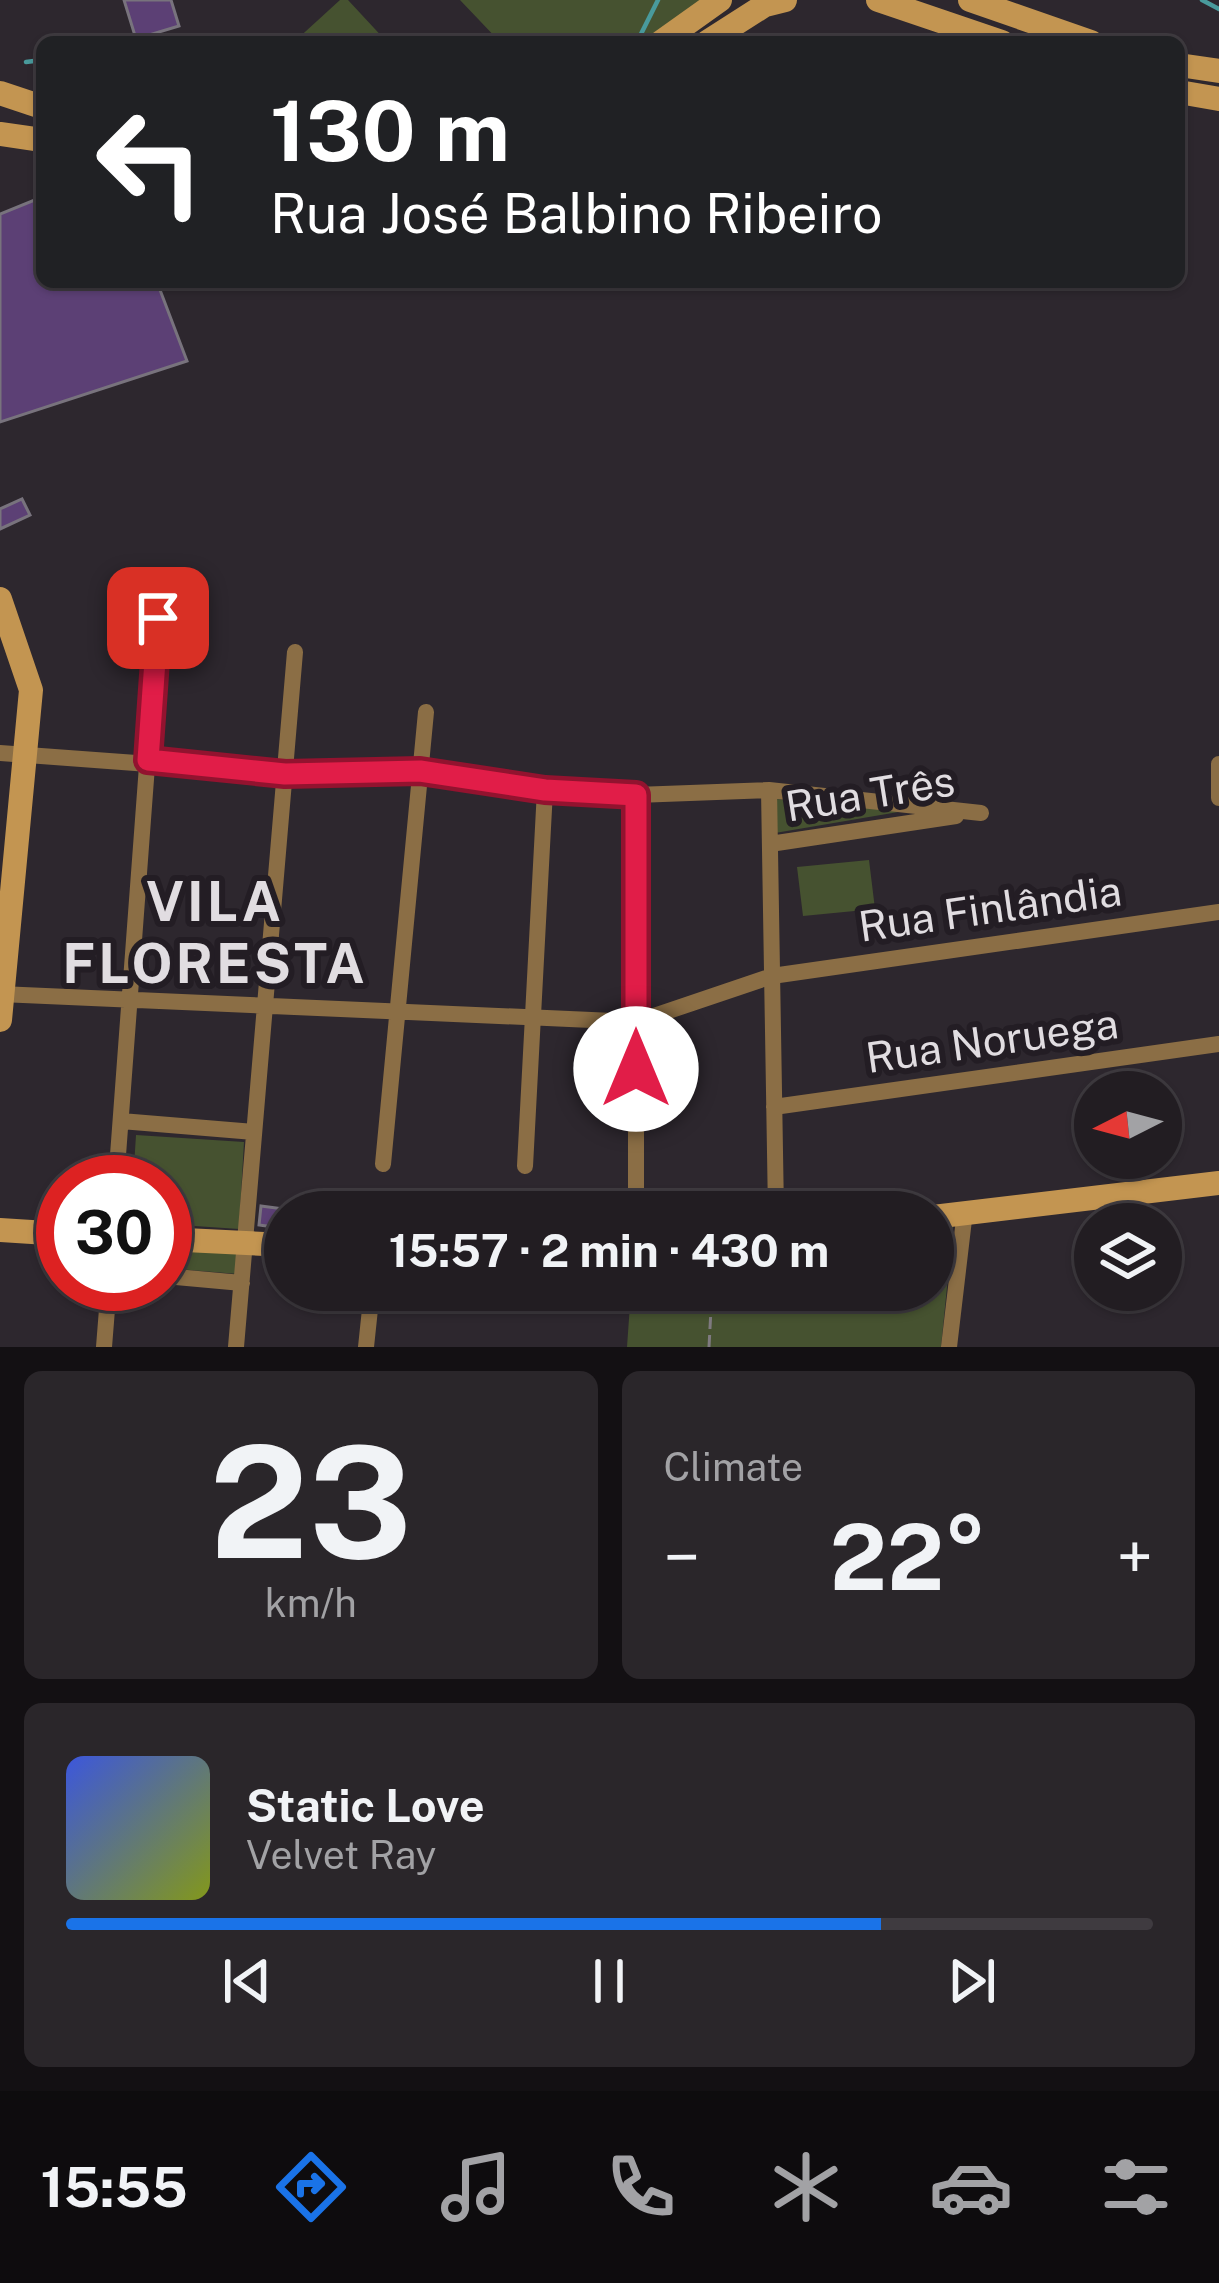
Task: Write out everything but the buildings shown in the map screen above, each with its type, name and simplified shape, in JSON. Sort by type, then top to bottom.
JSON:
[{"type":"main road","points":[[669,36],[720,0]]},
{"type":"main road","points":[[716,36],[765,5],[785,0]]},
{"type":"main road","points":[[878,0],[984,36]]},
{"type":"main road","points":[[970,0],[1074,36]]},
{"type":"main road","points":[[1185,66],[1219,71]]},
{"type":"main road","points":[[0,93],[36,105]]},
{"type":"main road","points":[[1185,93],[1219,99]]},
{"type":"main road","points":[[0,134],[36,139]]},
{"type":"main road","points":[[0,599],[6,640],[31,690],[1,1002]]},
{"type":"main road","points":[[954,1213],[1219,1183]]},
{"type":"main road","points":[[0,1230],[36,1232]]},
{"type":"main road","points":[[192,1240],[264,1244]]},
{"type":"street","points":[[118,1155],[158,618]]},
{"type":"street","points":[[236,1347],[295,652]]},
{"type":"street","points":[[383,1164],[426,712]]},
{"type":"street","points":[[0,753],[27,751],[285,774],[420,771],[545,790],[636,795],[769,790],[776,1191]]},
{"type":"street","points":[[1219,764],[1219,794]]},
{"type":"street","points":[[526,1166],[545,790]]},
{"type":"street","name":"Rua Três","points":[[769,790],[980,813],[770,844]]},
{"type":"street","points":[[636,795],[636,1191]]},
{"type":"street","name":"Rua Finlândia","points":[[636,1022],[772,976],[1219,912]]},
{"type":"street","points":[[1,1002],[398,1009],[636,1022]]},
{"type":"street","name":"Rua Noruega","points":[[774,1107],[1219,1044]]},
{"type":"street","points":[[121,1121],[254,1132]]},
{"type":"street","points":[[949,1347],[964,1211]]},
{"type":"street","points":[[192,1278],[242,1283]]},
{"type":"street","points":[[104,1347],[107,1311]]},
{"type":"street","points":[[366,1347],[370,1311]]},
{"type":"path","points":[[709,1347],[711,1311]]},
{"type":"green space","points":[[340,0],[348,0],[381,36],[301,36]]},
{"type":"green space","points":[[460,0],[712,0],[675,36],[494,36]]},
{"type":"green space","points":[[776,799],[910,810],[775,833]]},
{"type":"green space","points":[[869,860],[875,909],[803,916],[797,867]]},
{"type":"green space","points":[[136,1135],[244,1142],[239,1229],[192,1226],[192,1155],[135,1155]]},
{"type":"green space","points":[[192,1248],[240,1252],[238,1274],[192,1270]]},
{"type":"green space","points":[[630,1311],[945,1311],[941,1347],[627,1347]]},
{"type":"waterway","points":[[640,36],[658,0]]},
{"type":"waterway","points":[[1202,0],[1219,9]]},
{"type":"waterway","points":[[26,62],[36,61]]},
{"type":"district","name":"VILA FLORESTA","points":[[215,932]]},
{"type":"route","points":[[158,618],[148,760],[285,774],[420,771],[545,790],[636,795],[636,1069]]}]
